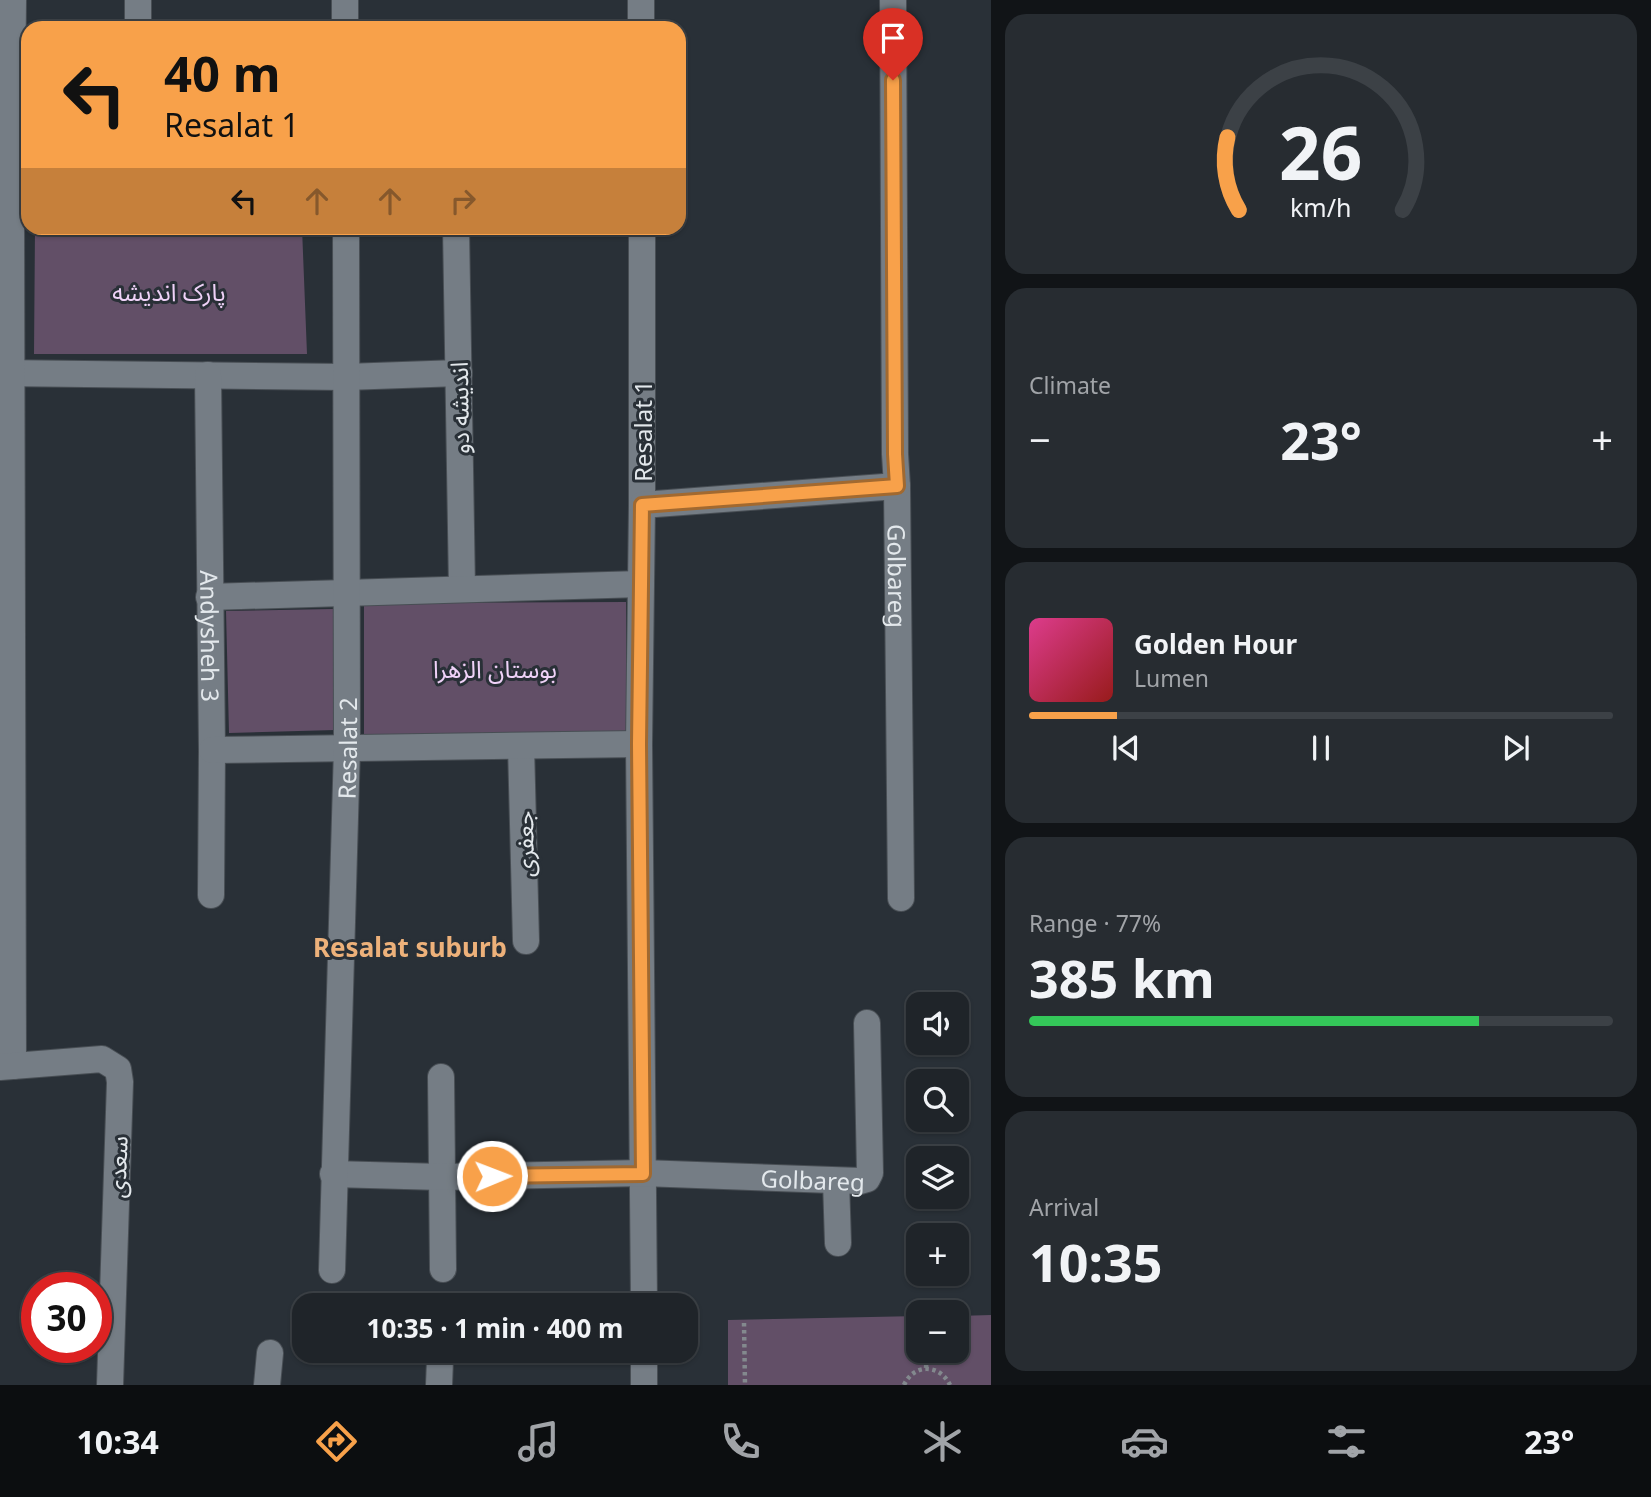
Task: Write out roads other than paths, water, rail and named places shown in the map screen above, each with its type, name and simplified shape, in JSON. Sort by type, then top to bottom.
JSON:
[{"type":"street","points":[[6,1067],[6,373],[19,197],[13,0]]},
{"type":"street","points":[[138,0],[138,21]]},
{"type":"street","points":[[345,0],[345,21]]},
{"type":"street","points":[[641,0],[641,21]]},
{"type":"street","name":"Golbareg","points":[[893,0],[901,898]]},
{"type":"street","name":"Resalat 2","points":[[332,1270],[347,748],[345,235]]},
{"type":"street","name":"اندیشه دو","points":[[456,235],[462,589]]},
{"type":"street","name":"Resalat 1","points":[[642,235],[639,744],[644,1293]]},
{"type":"street","points":[[6,373],[346,377],[459,373]]},
{"type":"street","name":"Andysheh 3","points":[[208,375],[211,895]]},
{"type":"street","points":[[642,505],[897,486]]},
{"type":"street","points":[[209,597],[641,584]]},
{"type":"street","points":[[212,750],[639,744]]},
{"type":"street","name":"جعفری","points":[[521,746],[526,941]]},
{"type":"street","name":"Golbareg","points":[[333,1174],[441,1177],[643,1174],[860,1181],[867,1179],[870,1173],[867,1023]]},
{"type":"street","name":"سعدی","points":[[6,1067],[102,1059],[118,1069],[120,1082],[110,1385]]},
{"type":"street","points":[[441,1077],[443,1269]]},
{"type":"street","points":[[836,1181],[838,1243]]},
{"type":"street","points":[[267,1385],[270,1353]]},
{"type":"street","points":[[644,1363],[644,1385]]},
{"type":"district","name":"Resalat suburb","points":[[410,947]]},
{"type":"park label","name":"پارک اندیشه","points":[[169,291]]},
{"type":"park label","name":"بوستان الزهرا","points":[[495,668]]}]
